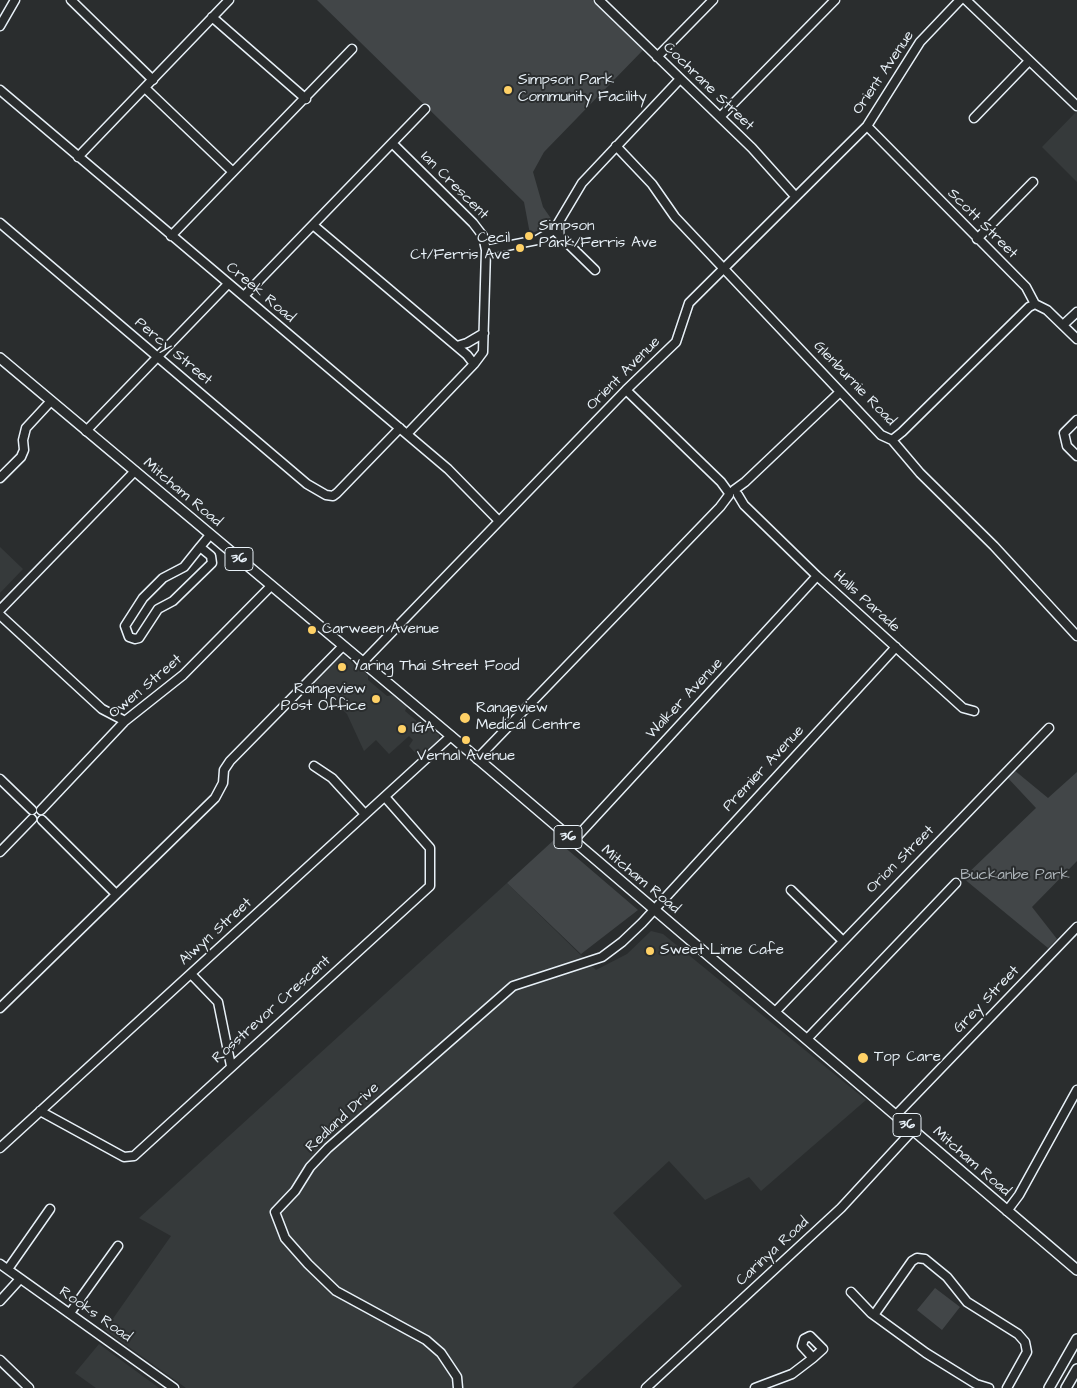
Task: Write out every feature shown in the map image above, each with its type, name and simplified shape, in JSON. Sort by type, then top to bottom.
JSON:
[{"type":"main road","name":"Mitcham Road","points":[[0,358],[450,736],[1077,1270]]},
{"type":"main road","points":[[1049,1388],[1076,1344]]},
{"type":"main road","points":[[1066,1388],[1077,1369]]},
{"type":"street","points":[[0,26],[15,0]]},
{"type":"street","points":[[72,0],[153,80]]},
{"type":"street","points":[[78,157],[229,0]]},
{"type":"street","name":"Cochrane Street","points":[[599,0],[752,148],[795,196]]},
{"type":"street","points":[[657,57],[714,0]]},
{"type":"street","name":"Orient Avenue","points":[[362,662],[626,390],[676,342],[689,303],[723,267],[867,126],[920,42],[960,0]]},
{"type":"street","points":[[966,0],[1077,106]]},
{"type":"street","points":[[720,117],[830,1]]},
{"type":"street","points":[[212,18],[306,99]]},
{"type":"street","points":[[171,236],[306,99],[352,49]]},
{"type":"street","points":[[974,118],[1029,61]]},
{"type":"street","points":[[486,250],[537,240],[554,230],[564,218],[572,198],[582,183],[680,79]]},
{"type":"street","points":[[145,88],[233,172]]},
{"type":"street","name":"Creek Road","points":[[0,90],[408,434],[448,469],[498,521]]},
{"type":"street","points":[[244,296],[425,109]]},
{"type":"street","name":"Scott Street","points":[[867,126],[976,239],[1026,286],[1035,304],[1047,310],[1077,339]]},
{"type":"street","name":"Ian Crescent","points":[[392,143],[474,223],[483,236],[486,250],[482,352],[474,364],[408,434]]},
{"type":"street","name":"Glenburnie Road","points":[[616,146],[652,184],[676,217],[840,392],[881,435],[892,440],[920,473],[994,546],[1077,636]]},
{"type":"street","points":[[976,239],[1033,182]]},
{"type":"street","name":"Percy Street","points":[[0,223],[307,484],[326,495],[333,496],[400,428]]},
{"type":"street","points":[[313,225],[456,346],[474,364]]},
{"type":"street","points":[[554,230],[595,270]]},
{"type":"street","points":[[86,431],[228,284]]},
{"type":"street","points":[[892,440],[1029,307],[1035,304]]},
{"type":"street","points":[[1063,325],[1077,312]]},
{"type":"street","points":[[456,346],[468,343],[484,333]]},
{"type":"street","name":"Halls Parade","points":[[626,390],[817,576],[962,708],[974,711]]},
{"type":"street","points":[[477,759],[720,507],[840,392]]},
{"type":"street","points":[[0,478],[21,457],[24,450],[23,440],[26,428],[51,401]]},
{"type":"street","points":[[1077,420],[1064,433],[1067,446],[1077,456]]},
{"type":"street","points":[[0,610],[135,471]]},
{"type":"street","points":[[200,547],[213,558],[212,563],[173,601],[158,609],[139,638],[129,637],[125,626],[143,598],[163,578],[184,566],[210,535]]},
{"type":"street","name":"Walker Avenue","points":[[573,841],[817,576]]},
{"type":"street","name":"Owen Street","points":[[42,810],[125,721],[183,675],[271,586]]},
{"type":"street","points":[[0,615],[102,709],[125,721]]},
{"type":"street","points":[[0,1008],[215,798],[223,784],[224,770],[230,761],[343,646]]},
{"type":"street","name":"Premier Avenue","points":[[654,909],[896,647]]},
{"type":"street","name":"Orion Street","points":[[774,1012],[1049,728]]},
{"type":"street","name":"Alwyn Street","points":[[0,1148],[450,736]]},
{"type":"street","points":[[314,766],[332,778],[364,813]]},
{"type":"street","points":[[0,779],[36,822],[42,820]]},
{"type":"street","name":"Rosstrevor Crescent","points":[[40,1111],[124,1157],[134,1156],[430,886],[430,848],[385,797]]},
{"type":"street","points":[[0,852],[32,815],[42,810],[44,816],[42,820]]},
{"type":"street","points":[[42,820],[116,894]]},
{"type":"street","points":[[806,1039],[956,883]]},
{"type":"street","points":[[792,890],[842,940]]},
{"type":"street","name":"Redland Drive","points":[[458,1388],[457,1378],[441,1353],[434,1346],[393,1321],[336,1291],[285,1238],[275,1212],[295,1191],[310,1167],[328,1148],[512,986],[602,957],[629,935],[654,909]]},
{"type":"street","name":"Grey Street","points":[[896,1115],[1077,926]]},
{"type":"street","points":[[191,974],[218,1002],[231,1066]]},
{"type":"street","points":[[1007,1211],[1019,1196],[1077,1090]]},
{"type":"street","name":"Carinya Road","points":[[646,1388],[841,1208],[914,1130]]},
{"type":"street","points":[[8,1270],[50,1209]]},
{"type":"street","points":[[70,1314],[118,1246]]},
{"type":"street","points":[[874,1315],[912,1261],[917,1258],[925,1259],[947,1277],[967,1302],[1018,1334],[1025,1342],[1027,1352],[1006,1388]]},
{"type":"street","name":"Rooks Road","points":[[0,1264],[174,1388]]},
{"type":"street","points":[[0,1301],[20,1279]]},
{"type":"street","points":[[850,1292],[874,1315],[926,1353],[976,1384],[989,1388]]},
{"type":"street","points":[[755,1388],[782,1380],[813,1358]]},
{"type":"street","points":[[0,1360],[29,1388]]},
{"type":"shaded area","points":[[1077,111],[1077,182],[1042,147]]},
{"type":"shaded area","points":[[0,547],[23,569],[0,593]]},
{"type":"shaded area","points":[[343,655],[368,675],[368,680],[387,696],[394,695],[407,706],[405,711],[419,723],[423,722],[439,735],[439,742],[421,759],[409,746],[413,740],[409,736],[389,754],[376,740],[364,751],[347,714],[313,681],[338,656]]},
{"type":"shaded area","points":[[507,883],[596,970],[627,954],[651,931],[663,934],[866,1100],[761,1191],[749,1177],[705,1200],[669,1161],[613,1213],[682,1286],[572,1388],[186,1388],[105,1330],[171,1236],[139,1218]]},
{"type":"shaded area","points":[[99,1344],[159,1388],[96,1388],[75,1373]]},
{"type":"green space","points":[[317,0],[592,0],[644,49],[544,152],[533,172],[543,207],[552,220],[546,227],[530,234],[524,202]]},
{"type":"green space","name":"Buckanbe Park","points":[[1014,770],[1048,798],[1077,772],[1077,861],[1032,907],[1057,939],[1048,948],[963,878],[1036,808],[1007,777]]},
{"type":"green space","points":[[555,839],[638,910],[581,954],[507,883]]},
{"type":"green space","points":[[935,1288],[960,1307],[942,1330],[917,1310]]},
{"type":"place","name":"Simpson Park Community Facility","points":[[508,90]]},
{"type":"place","name":"Simpson Park/Ferris Ave","points":[[529,236]]},
{"type":"place","name":"Cecil Ct/Ferris Ave","points":[[520,248]]},
{"type":"place","name":"Carween Avenue","points":[[312,630]]},
{"type":"place","name":"Yaring Thai Street Food","points":[[342,667]]},
{"type":"place","name":"Rangeview Post Office","points":[[376,699]]},
{"type":"place","name":"Rangeview Medical Centre","points":[[465,718]]},
{"type":"place","name":"IGA","points":[[402,729]]},
{"type":"place","name":"Vernal Avenue","points":[[466,740]]},
{"type":"place","name":"Sweet Lime Cafe","points":[[650,951]]},
{"type":"place","name":"Top Care","points":[[863,1058]]}]
